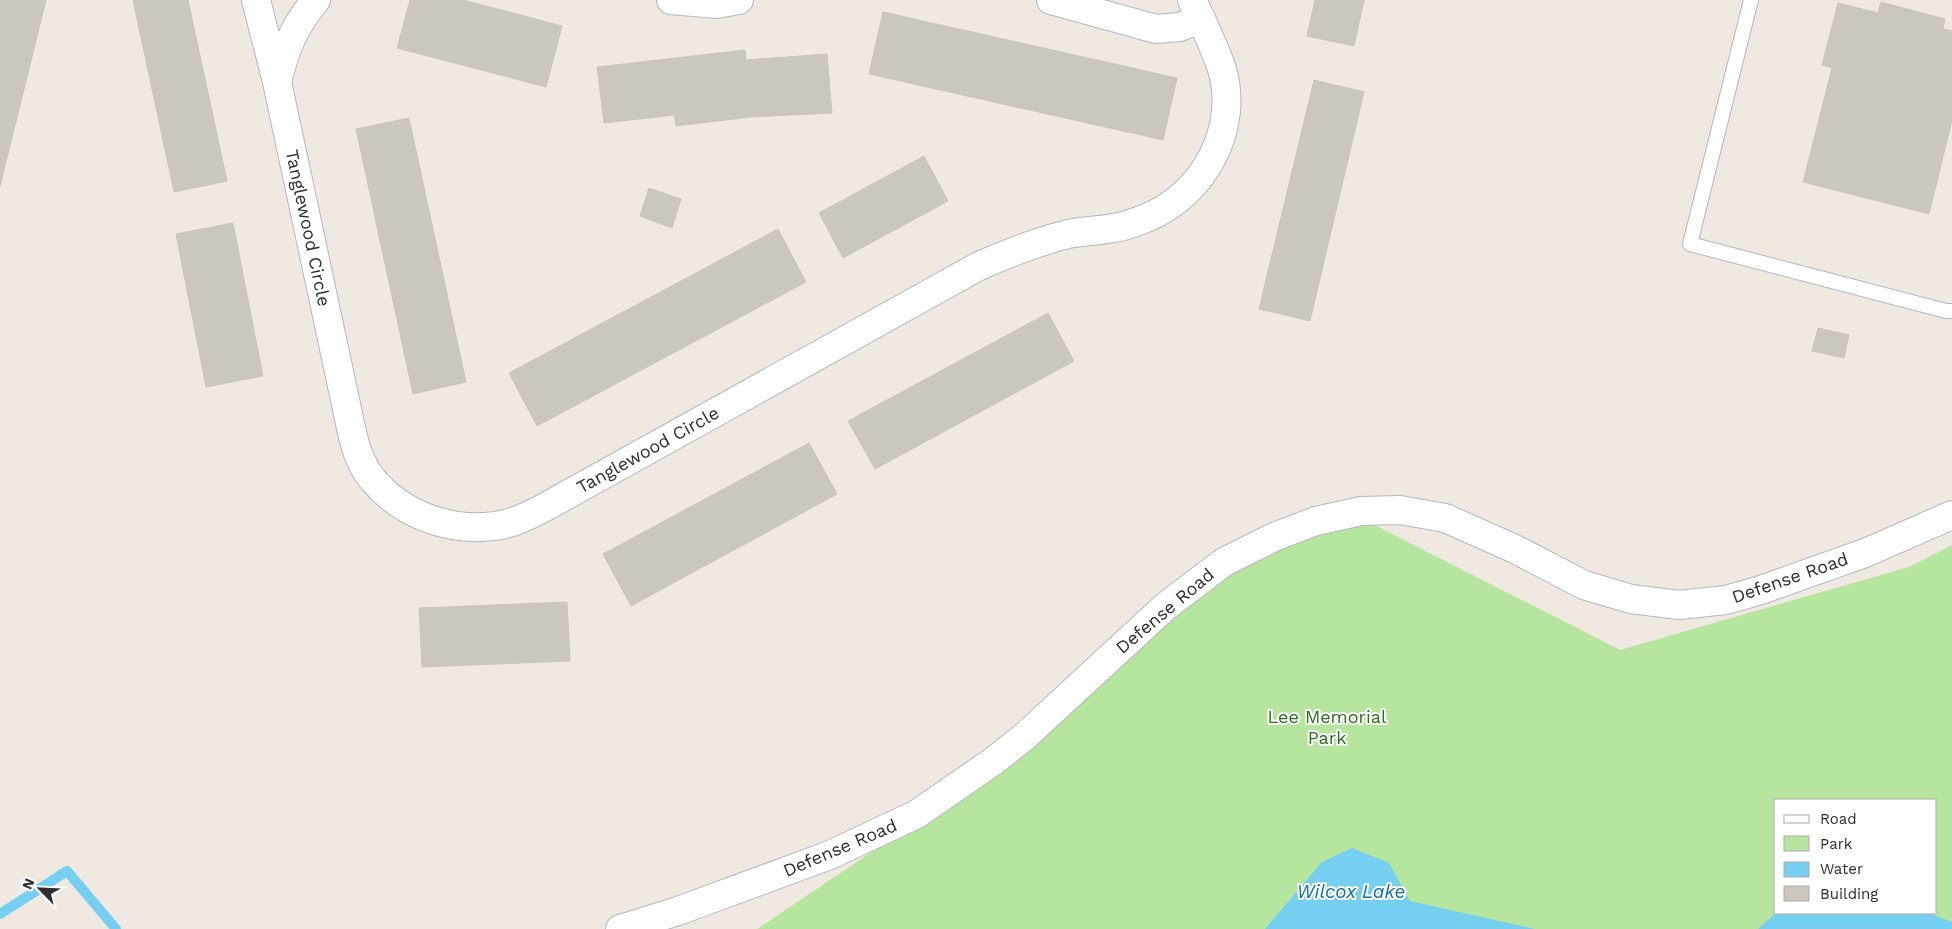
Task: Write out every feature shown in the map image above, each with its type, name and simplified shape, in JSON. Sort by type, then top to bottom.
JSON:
[{"type":"street","points":[[256,0],[277,82]]},
{"type":"street","name":"Tanglewood Circle","points":[[316,0],[300,19],[285,49],[277,82],[353,437],[359,458],[374,481],[399,504],[433,521],[463,527],[495,526],[519,520],[547,506],[979,266],[1032,244],[1069,234],[1116,228],[1148,217],[1177,200],[1202,176],[1215,154],[1224,124],[1226,99],[1221,68],[1197,9]]},
{"type":"street","points":[[671,0],[717,4],[739,0]]},
{"type":"street","points":[[1051,0],[1156,29],[1180,27],[1197,9]]},
{"type":"street","name":"Defense Road","points":[[620,929],[678,911],[830,855],[917,814],[995,760],[1024,737],[1166,606],[1224,562],[1274,537],[1316,522],[1361,511],[1400,510],[1445,518],[1515,548],[1584,585],[1631,599],[1679,605],[1726,600],[1762,590],[1865,553],[1952,515]]},
{"type":"lane","points":[[1751,0],[1690,244],[1946,312],[1952,311]]},
{"type":"green space","name":"Lee Memorial Park","points":[[1347,511],[1620,650],[1909,567],[1952,545],[1952,929],[757,929],[876,849],[1234,540]]},
{"type":"water","name":"Wilcox Lake","points":[[1352,848],[1389,863],[1410,901],[1535,929],[1265,929],[1322,862]]},
{"type":"water","points":[[1775,914],[1931,914],[1952,922],[1952,929],[1758,929]]},
{"type":"building","points":[[0,0],[46,0],[0,186]]},
{"type":"building","points":[[133,0],[188,0],[227,181],[174,192]]},
{"type":"building","points":[[410,0],[463,0],[562,26],[546,87],[397,48]]},
{"type":"building","points":[[1315,0],[1364,0],[1354,46],[1307,36]]},
{"type":"building","points":[[1881,2],[1945,19],[1943,29],[1952,31],[1952,120],[1929,214],[1803,182],[1832,68],[1822,65],[1838,3],[1878,13]]},
{"type":"building","points":[[883,12],[1177,78],[1163,140],[869,74]]},
{"type":"building","points":[[745,50],[746,60],[827,54],[832,113],[750,117],[676,126],[674,115],[604,123],[597,67]]},
{"type":"building","points":[[1314,80],[1364,92],[1310,321],[1259,309]]},
{"type":"building","points":[[409,118],[466,382],[413,394],[356,129]]},
{"type":"building","points":[[924,156],[948,201],[843,258],[819,213]]},
{"type":"building","points":[[649,188],[681,199],[672,228],[640,216]]},
{"type":"building","points":[[233,223],[263,376],[206,387],[176,234]]},
{"type":"building","points":[[778,229],[806,282],[537,426],[509,373]]},
{"type":"building","points":[[1048,313],[1074,361],[875,469],[848,421]]},
{"type":"building","points":[[1818,328],[1849,335],[1844,358],[1812,351]]},
{"type":"building","points":[[809,443],[837,494],[631,606],[603,554]]},
{"type":"building","points":[[567,602],[570,661],[422,667],[419,608]]},
{"type":"waterway","points":[[0,914],[67,871],[116,929]]}]
